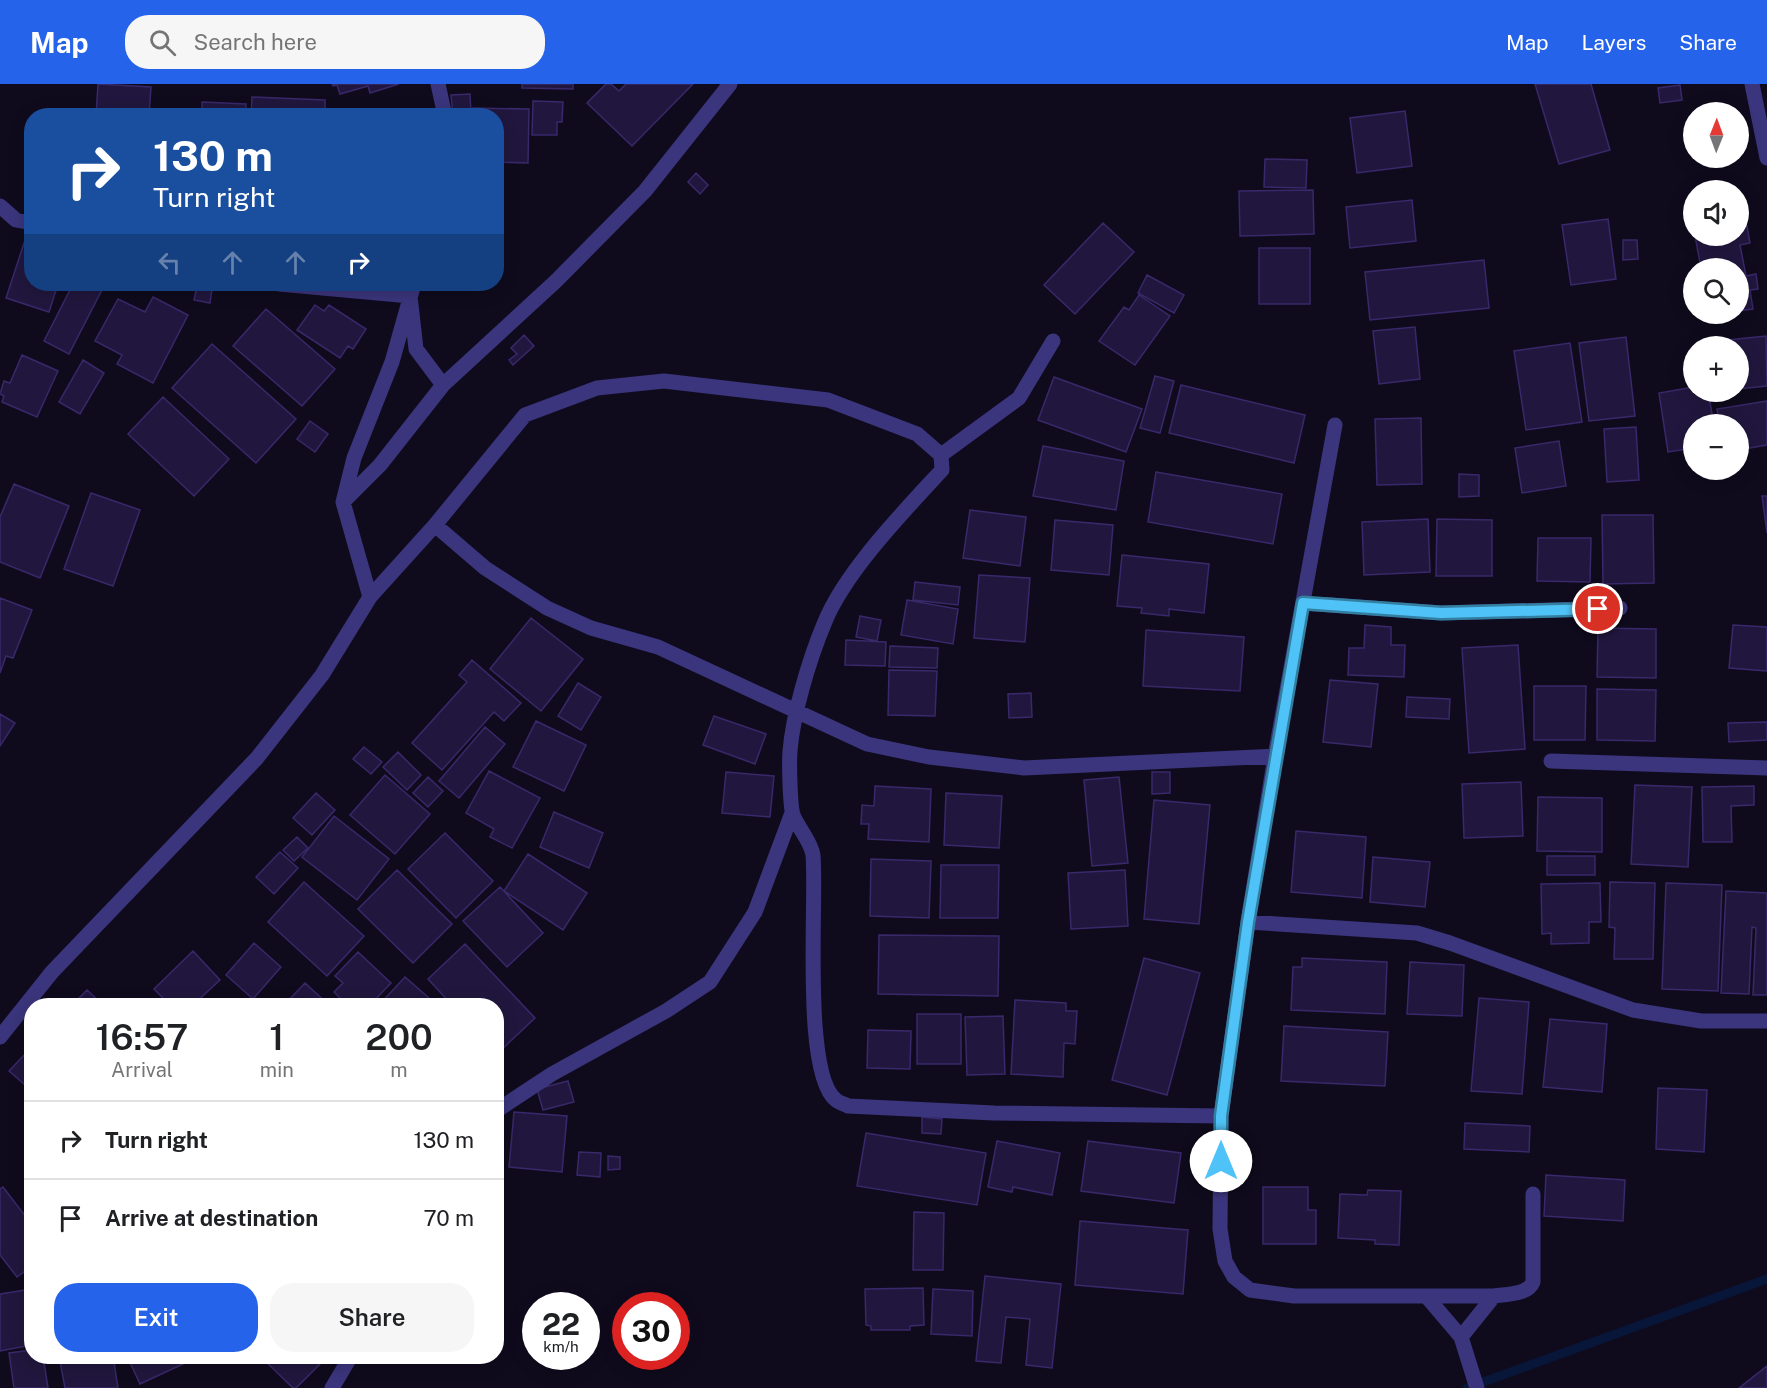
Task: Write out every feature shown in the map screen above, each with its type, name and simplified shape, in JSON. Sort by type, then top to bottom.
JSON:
[{"type":"street","points":[[438,84],[443,108]]},
{"type":"street","points":[[344,502],[380,465],[443,385],[556,281],[645,191],[730,84]]},
{"type":"street","points":[[1752,84],[1767,158]]},
{"type":"street","points":[[0,206],[16,219],[24,221]]},
{"type":"street","points":[[412,291],[416,349],[443,385]]},
{"type":"street","points":[[370,597],[344,502],[354,458],[392,362],[412,291]]},
{"type":"street","points":[[941,455],[1019,398],[1053,341]]},
{"type":"street","points":[[31,998],[52,972],[257,758],[322,675],[370,597],[435,525],[525,415],[597,388],[664,381],[828,400],[917,434],[941,455],[942,470],[880,539],[846,585],[824,623],[797,714],[790,752],[792,813],[755,912],[710,982],[666,1011],[552,1074],[504,1106]]},
{"type":"street","points":[[1335,425],[1275,756],[1248,922],[1221,1116],[1220,1229],[1225,1261],[1234,1277],[1250,1290],[1294,1296],[1494,1296],[1526,1290],[1533,1282],[1533,1194]]},
{"type":"street","points":[[435,525],[485,568],[547,608],[591,628],[658,647],[797,714],[867,744],[929,758],[1024,768],[1275,756]]},
{"type":"street","points":[[1303,603],[1441,613],[1620,608]]},
{"type":"street","points":[[1551,761],[1767,768]]},
{"type":"street","points":[[792,813],[813,853],[813,996],[820,1060],[828,1088],[835,1100],[848,1106],[983,1113],[1221,1116]]},
{"type":"street","points":[[1248,922],[1417,933],[1633,1010],[1701,1021],[1767,1021]]},
{"type":"street","points":[[0,1036],[24,1006]]},
{"type":"street","points":[[1426,1296],[1461,1337],[1477,1388]]},
{"type":"street","points":[[1461,1337],[1494,1296]]},
{"type":"street","points":[[332,1388],[346,1364]]},
{"type":"building","points":[[98,84],[151,87],[150,108],[96,108]]},
{"type":"building","points":[[332,84],[399,84],[370,93],[368,86],[340,94],[337,85]]},
{"type":"building","points":[[522,84],[573,84],[573,89],[522,88]]},
{"type":"building","points":[[606,84],[611,84],[619,91],[626,84],[693,84],[632,146],[587,103]]},
{"type":"building","points":[[1535,84],[1591,84],[1610,150],[1559,164]]},
{"type":"building","points":[[1680,85],[1682,100],[1660,103],[1658,88]]},
{"type":"building","points":[[470,94],[471,108],[452,108],[451,95]]},
{"type":"building","points":[[252,97],[325,100],[325,108],[251,108]]},
{"type":"building","points":[[533,101],[563,102],[562,122],[557,122],[557,135],[532,135]]},
{"type":"building","points":[[202,102],[246,104],[246,108],[202,108]]},
{"type":"building","points":[[504,109],[529,109],[528,163],[504,162]]},
{"type":"building","points":[[1405,111],[1412,166],[1357,173],[1350,118]]},
{"type":"building","points":[[1265,159],[1307,160],[1306,188],[1264,187]]},
{"type":"building","points":[[696,173],[708,185],[700,194],[688,182]]},
{"type":"building","points":[[1313,190],[1314,234],[1240,236],[1239,191]]},
{"type":"building","points":[[1412,200],[1416,241],[1350,248],[1346,207]]},
{"type":"building","points":[[1608,219],[1616,279],[1571,285],[1562,225]]},
{"type":"building","points":[[1103,223],[1134,252],[1075,314],[1044,285]]},
{"type":"building","points":[[1623,240],[1637,240],[1638,259],[1623,260]]},
{"type":"building","points":[[24,243],[24,291],[56,291],[49,312],[6,298]]},
{"type":"building","points":[[1697,246],[1740,246],[1743,258],[1699,258]]},
{"type":"building","points":[[1259,248],[1310,248],[1310,304],[1259,304]]},
{"type":"building","points":[[1484,260],[1489,308],[1370,320],[1365,272]]},
{"type":"building","points":[[1756,274],[1758,289],[1750,290],[1753,309],[1749,310],[1749,275]]},
{"type":"building","points":[[1147,275],[1184,295],[1174,313],[1138,293]]},
{"type":"building","points":[[69,291],[101,291],[69,354],[44,341]]},
{"type":"building","points":[[196,291],[212,291],[210,303],[194,300]]},
{"type":"building","points":[[1139,295],[1170,316],[1135,365],[1099,341],[1124,307],[1129,310]]},
{"type":"building","points":[[153,297],[188,315],[153,383],[117,364],[122,355],[95,341],[118,299],[145,312]]},
{"type":"building","points":[[315,305],[324,311],[329,305],[366,329],[353,349],[348,346],[340,358],[297,330]]},
{"type":"building","points":[[266,309],[335,369],[302,406],[233,346]]},
{"type":"building","points":[[1415,327],[1420,379],[1379,384],[1373,331]]},
{"type":"building","points":[[524,335],[534,346],[513,365],[509,360],[517,354],[511,348]]},
{"type":"building","points":[[1766,336],[1767,386],[1749,388],[1749,338]]},
{"type":"building","points":[[1626,337],[1635,416],[1589,421],[1579,343]]},
{"type":"building","points":[[1570,343],[1582,422],[1526,430],[1514,351]]},
{"type":"building","points":[[212,344],[296,419],[256,463],[172,388]]},
{"type":"building","points":[[22,355],[58,371],[37,417],[2,402],[4,396],[0,394],[4,381],[10,383]]},
{"type":"building","points":[[83,360],[104,373],[80,414],[59,402]]},
{"type":"building","points":[[1155,376],[1174,381],[1160,433],[1140,428]]},
{"type":"building","points":[[1054,377],[1142,409],[1126,452],[1038,420]]},
{"type":"building","points":[[1181,385],[1305,415],[1294,463],[1169,433]]},
{"type":"building","points":[[1683,389],[1683,402],[1710,402],[1712,414],[1683,414],[1683,450],[1668,452],[1659,393]]},
{"type":"building","points":[[163,397],[229,459],[194,496],[128,434]]},
{"type":"building","points":[[1767,401],[1767,445],[1749,448],[1749,414],[1718,414],[1717,409]]},
{"type":"building","points":[[1421,418],[1422,484],[1377,485],[1375,419]]},
{"type":"building","points":[[310,421],[328,434],[315,452],[297,439]]},
{"type":"building","points":[[1636,427],[1639,480],[1607,482],[1604,429]]},
{"type":"building","points":[[1559,441],[1566,486],[1522,493],[1515,448]]},
{"type":"building","points":[[1043,446],[1124,461],[1116,510],[1033,496]]},
{"type":"building","points":[[1156,472],[1282,494],[1273,544],[1148,522]]},
{"type":"building","points":[[1459,474],[1479,475],[1479,496],[1459,497]]},
{"type":"building","points":[[14,484],[69,506],[40,578],[0,562],[0,517]]},
{"type":"building","points":[[91,493],[140,510],[113,586],[64,569]]},
{"type":"building","points":[[1762,496],[1767,496],[1767,533]]},
{"type":"building","points":[[970,510],[1026,517],[1020,566],[963,558]]},
{"type":"building","points":[[1602,515],[1653,515],[1654,583],[1603,584]]},
{"type":"building","points":[[1428,519],[1430,572],[1364,575],[1362,522]]},
{"type":"building","points":[[1437,519],[1492,520],[1492,576],[1436,576]]},
{"type":"building","points":[[1055,520],[1113,525],[1109,575],[1051,570]]},
{"type":"building","points":[[1538,538],[1591,538],[1590,582],[1537,581]]},
{"type":"building","points":[[1122,555],[1209,564],[1204,613],[1169,609],[1169,616],[1141,613],[1142,608],[1117,606]]},
{"type":"building","points":[[979,575],[1030,578],[1025,642],[974,638]]},
{"type":"building","points":[[915,582],[960,587],[958,605],[913,600]]},
{"type":"building","points":[[0,598],[32,610],[13,658],[6,656],[0,673]]},
{"type":"building","points":[[907,600],[958,609],[953,644],[901,635]]},
{"type":"building","points":[[860,616],[881,620],[877,641],[856,637]]},
{"type":"building","points":[[531,618],[583,659],[541,711],[490,669]]},
{"type":"building","points":[[1365,625],[1391,627],[1391,645],[1405,645],[1404,677],[1348,675],[1349,648],[1364,648]]},
{"type":"building","points":[[1733,625],[1767,627],[1767,671],[1729,668]]},
{"type":"building","points":[[1598,628],[1656,629],[1656,678],[1597,677]]},
{"type":"building","points":[[1146,630],[1244,637],[1240,691],[1143,686]]},
{"type":"building","points":[[846,640],[886,642],[885,666],[845,665]]},
{"type":"building","points":[[1518,645],[1525,749],[1469,753],[1462,648]]},
{"type":"building","points":[[890,646],[938,648],[937,668],[889,667]]},
{"type":"building","points":[[472,660],[521,703],[504,721],[494,712],[442,770],[412,743],[467,682],[459,675]]},
{"type":"building","points":[[889,670],[937,671],[935,716],[888,715]]},
{"type":"building","points":[[1330,680],[1378,684],[1371,747],[1323,742]]},
{"type":"building","points":[[578,683],[601,697],[581,730],[558,716]]},
{"type":"building","points":[[1534,686],[1586,686],[1585,740],[1534,740]]},
{"type":"building","points":[[1597,689],[1656,690],[1655,741],[1597,740]]},
{"type":"building","points":[[1031,693],[1032,717],[1009,718],[1008,694]]},
{"type":"building","points":[[1407,697],[1450,699],[1449,719],[1406,717]]},
{"type":"building","points":[[0,714],[15,723],[0,746]]},
{"type":"building","points":[[714,716],[766,734],[755,764],[703,745]]},
{"type":"building","points":[[536,721],[586,745],[564,791],[513,767]]},
{"type":"building","points":[[1767,722],[1767,740],[1729,742],[1728,723]]},
{"type":"building","points":[[485,727],[505,744],[459,798],[439,781]]},
{"type":"building","points":[[364,747],[382,762],[371,774],[353,759]]},
{"type":"building","points":[[398,752],[421,775],[407,790],[383,767]]},
{"type":"building","points":[[489,771],[540,798],[512,848],[490,837],[494,829],[466,813]]},
{"type":"building","points":[[726,772],[774,776],[770,817],[722,813]]},
{"type":"building","points":[[1152,772],[1170,772],[1170,793],[1152,794]]},
{"type":"building","points":[[385,775],[430,814],[395,854],[350,815]]},
{"type":"building","points":[[428,777],[443,791],[428,807],[413,793]]},
{"type":"building","points":[[1119,777],[1128,863],[1092,866],[1084,780]]},
{"type":"building","points":[[1521,782],[1523,836],[1464,838],[1462,784]]},
{"type":"building","points":[[1635,785],[1692,787],[1688,867],[1631,864]]},
{"type":"building","points":[[875,786],[931,789],[929,842],[868,839],[869,824],[861,824],[862,805],[874,806]]},
{"type":"building","points":[[1754,786],[1754,805],[1731,806],[1732,842],[1703,842],[1702,787]]},
{"type":"building","points":[[316,793],[335,810],[312,835],[293,818]]},
{"type":"building","points":[[946,793],[1002,796],[999,848],[944,845]]},
{"type":"building","points":[[1538,797],[1602,798],[1602,852],[1537,851]]},
{"type":"building","points":[[1154,800],[1210,805],[1199,924],[1144,919]]},
{"type":"building","points":[[554,812],[603,833],[589,868],[540,847]]},
{"type":"building","points":[[334,816],[389,859],[357,900],[302,857]]},
{"type":"building","points":[[1296,831],[1366,837],[1362,898],[1291,892]]},
{"type":"building","points":[[445,833],[493,881],[456,918],[408,869]]},
{"type":"building","points":[[297,837],[308,848],[294,861],[283,850]]},
{"type":"building","points":[[280,852],[298,868],[274,894],[256,877]]},
{"type":"building","points":[[528,854],[587,893],[563,930],[504,891]]},
{"type":"building","points":[[1547,856],[1595,856],[1595,875],[1547,875]]},
{"type":"building","points":[[1373,857],[1430,862],[1425,907],[1370,902]]},
{"type":"building","points":[[871,859],[931,861],[929,918],[870,916]]},
{"type":"building","points":[[941,865],[999,865],[998,918],[940,918]]},
{"type":"building","points":[[397,870],[452,924],[413,963],[358,909]]},
{"type":"building","points":[[1125,870],[1128,926],[1071,929],[1068,873]]},
{"type":"building","points":[[304,882],[364,936],[327,976],[268,922]]},
{"type":"building","points":[[1610,882],[1655,883],[1653,959],[1614,959],[1615,928],[1609,927]]},
{"type":"building","points":[[1600,883],[1601,922],[1589,922],[1589,943],[1551,944],[1551,933],[1542,934],[1541,884]]},
{"type":"building","points":[[1666,883],[1722,885],[1718,991],[1662,989]]},
{"type":"building","points":[[500,887],[543,933],[507,967],[463,921]]},
{"type":"building","points":[[1726,891],[1767,893],[1767,995],[1753,995],[1756,928],[1752,927],[1749,994],[1721,993]]},
{"type":"building","points":[[879,935],[999,936],[998,996],[878,994]]},
{"type":"building","points":[[254,943],[281,967],[254,998],[226,975]]},
{"type":"building","points":[[465,944],[535,1018],[504,1047],[504,998],[446,998],[428,979]]},
{"type":"building","points":[[193,951],[220,980],[201,998],[163,998],[154,989]]},
{"type":"building","points":[[358,952],[391,983],[377,998],[340,998],[334,992],[343,983],[335,976]]},
{"type":"building","points":[[1144,958],[1200,973],[1167,1095],[1112,1080]]},
{"type":"building","points":[[1302,958],[1387,962],[1385,1014],[1291,1010],[1293,967],[1302,967]]},
{"type":"building","points":[[1410,962],[1464,965],[1462,1016],[1407,1014]]},
{"type":"building","points":[[405,977],[429,998],[386,998]]},
{"type":"building","points":[[305,983],[321,998],[291,998]]},
{"type":"building","points":[[87,990],[96,998],[79,998]]},
{"type":"building","points":[[1479,998],[1529,1002],[1522,1094],[1471,1091]]},
{"type":"building","points":[[1015,1000],[1066,1003],[1066,1011],[1077,1011],[1075,1044],[1064,1043],[1063,1077],[1011,1074]]},
{"type":"building","points":[[917,1014],[961,1014],[961,1064],[917,1064]]},
{"type":"building","points":[[1003,1016],[1005,1074],[967,1075],[965,1017]]},
{"type":"building","points":[[1550,1019],[1607,1024],[1602,1092],[1543,1087]]},
{"type":"building","points":[[1284,1026],[1388,1032],[1385,1086],[1281,1081]]},
{"type":"building","points":[[868,1030],[911,1031],[910,1069],[867,1068]]},
{"type":"building","points":[[24,1055],[24,1084],[9,1071]]},
{"type":"building","points":[[568,1081],[574,1102],[543,1110],[537,1089]]},
{"type":"building","points":[[1658,1088],[1707,1090],[1704,1152],[1656,1149]]},
{"type":"building","points":[[514,1112],[567,1116],[562,1172],[509,1167]]},
{"type":"building","points":[[922,1117],[942,1119],[941,1134],[922,1133]]},
{"type":"building","points":[[1465,1123],[1530,1126],[1529,1152],[1464,1149]]},
{"type":"building","points":[[866,1133],[986,1153],[977,1205],[857,1186]]},
{"type":"building","points":[[997,1141],[1060,1153],[1052,1195],[1013,1187],[1012,1192],[988,1187]]},
{"type":"building","points":[[1088,1141],[1181,1153],[1174,1203],[1081,1191]]},
{"type":"building","points":[[579,1152],[601,1153],[600,1177],[577,1175]]},
{"type":"building","points":[[608,1156],[620,1157],[620,1169],[608,1170]]},
{"type":"building","points":[[1546,1175],[1625,1180],[1623,1221],[1544,1216]]},
{"type":"building","points":[[3,1187],[24,1215],[24,1272],[17,1277],[0,1255],[0,1189]]},
{"type":"building","points":[[1263,1187],[1308,1187],[1308,1210],[1316,1210],[1316,1244],[1263,1244]]},
{"type":"building","points":[[1368,1190],[1401,1191],[1399,1245],[1375,1244],[1375,1240],[1338,1238],[1340,1194],[1367,1195]]},
{"type":"building","points":[[914,1212],[944,1213],[943,1270],[913,1270]]},
{"type":"building","points":[[1080,1221],[1188,1230],[1183,1294],[1075,1285]]},
{"type":"building","points":[[985,1276],[1061,1284],[1052,1368],[1026,1365],[1030,1319],[1006,1317],[1001,1363],[976,1361]]},
{"type":"building","points":[[923,1288],[924,1325],[910,1326],[910,1330],[871,1330],[871,1326],[866,1325],[865,1289]]},
{"type":"building","points":[[933,1289],[973,1291],[972,1336],[931,1334]]},
{"type":"building","points":[[24,1290],[24,1346],[0,1351],[0,1294]]},
{"type":"building","points":[[24,1351],[24,1364],[44,1364],[48,1388],[14,1388],[9,1353]]},
{"type":"building","points":[[60,1364],[114,1364],[118,1388],[65,1388]]},
{"type":"building","points":[[131,1364],[183,1364],[140,1384]]},
{"type":"building","points":[[268,1364],[320,1364],[296,1388],[293,1388]]},
{"type":"building","points":[[1767,1366],[1767,1388],[1739,1388]]},
{"type":"waterway","points":[[1467,1388],[1767,1279]]},
{"type":"route","points":[[1221,1161],[1221,1116],[1248,922],[1303,603],[1441,613],[1598,609]]}]
